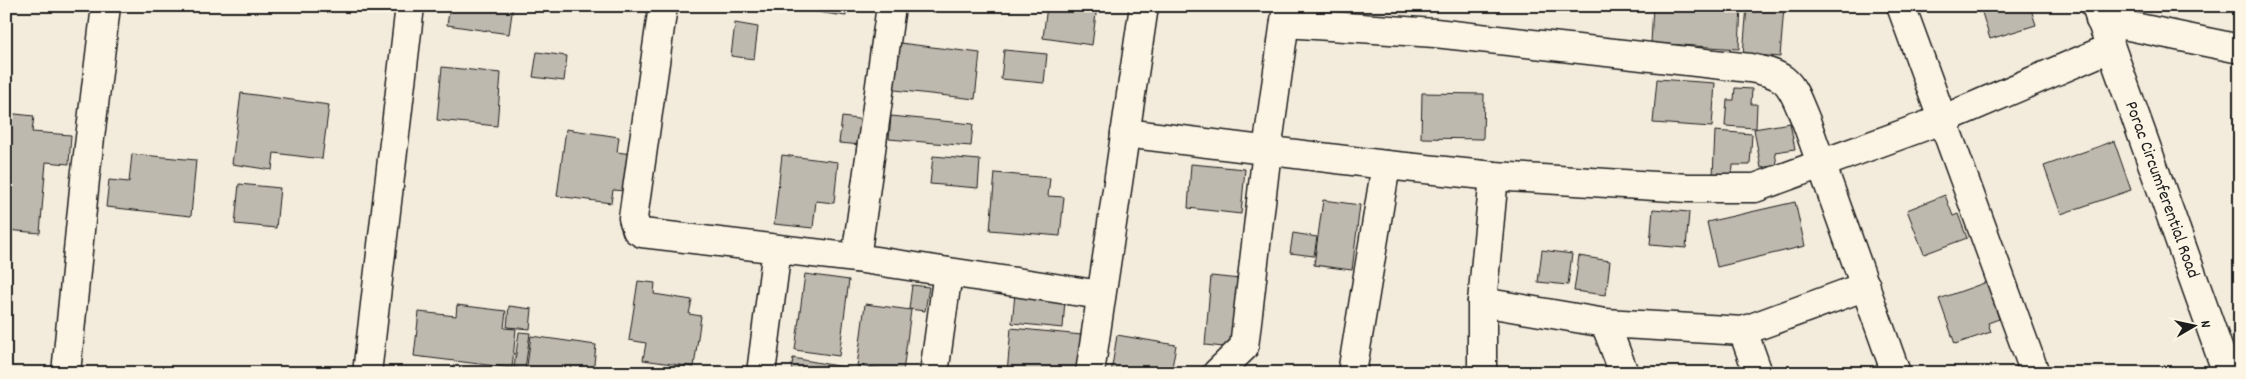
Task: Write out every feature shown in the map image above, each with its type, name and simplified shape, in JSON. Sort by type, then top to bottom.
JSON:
[{"type":"street","points":[[66,373],[85,179],[106,6]]},
{"type":"street","points":[[367,373],[410,6]]},
{"type":"street","points":[[663,6],[633,218],[634,225],[642,233],[856,258],[1101,295]]},
{"type":"street","points":[[856,258],[891,6]]},
{"type":"street","points":[[1090,373],[1144,6]]},
{"type":"street","points":[[1901,6],[1944,119],[2035,373]]},
{"type":"street","points":[[2098,13],[2240,49]]},
{"type":"street","name":"Porac Circumferential Road","points":[[2098,13],[2227,373]]},
{"type":"street","points":[[1217,373],[1244,347],[1267,151],[1286,15],[1769,72],[1782,76],[1788,83],[1806,121],[1896,373]]},
{"type":"street","points":[[1126,133],[1386,165],[1494,176],[1688,188],[1755,188],[1944,119],[2110,48]]},
{"type":"street","points":[[1352,373],[1386,165]]},
{"type":"street","points":[[1482,373],[1482,302],[1494,176]]},
{"type":"street","points":[[761,373],[777,248]]},
{"type":"street","points":[[934,373],[948,272]]},
{"type":"street","points":[[1482,302],[1605,322],[1743,332],[1866,286]]},
{"type":"street","points":[[1605,322],[1624,373]]},
{"type":"street","points":[[1743,332],[1758,373]]},
{"type":"building","points":[[450,6],[513,6],[509,34],[447,25]]},
{"type":"building","points":[[793,6],[847,6],[846,16],[793,9]]},
{"type":"building","points":[[1047,6],[1097,6],[1092,45],[1043,38]]},
{"type":"building","points":[[1653,6],[1741,6],[1739,49],[1651,43]]},
{"type":"building","points":[[1747,6],[1784,7],[1780,57],[1743,54]]},
{"type":"building","points":[[1980,6],[2030,6],[2036,25],[1990,39]]},
{"type":"building","points":[[735,23],[758,27],[754,59],[731,56]]},
{"type":"building","points":[[892,42],[980,53],[975,99],[886,89]]},
{"type":"building","points":[[1004,50],[1047,54],[1044,83],[1001,79]]},
{"type":"building","points":[[537,52],[567,56],[564,81],[533,77]]},
{"type":"building","points":[[442,67],[501,73],[497,126],[437,120]]},
{"type":"building","points":[[1657,79],[1715,83],[1712,127],[1653,123]]},
{"type":"building","points":[[1735,88],[1752,89],[1751,104],[1757,104],[1756,128],[1725,126],[1727,100],[1734,100]]},
{"type":"building","points":[[241,93],[329,105],[322,159],[274,153],[272,170],[232,164]]},
{"type":"building","points":[[1422,93],[1484,94],[1483,139],[1421,138]]},
{"type":"building","points":[[6,113],[34,116],[32,132],[71,135],[69,164],[46,162],[40,233],[6,230]]},
{"type":"building","points":[[891,116],[973,124],[971,146],[889,139]]},
{"type":"building","points":[[842,117],[865,120],[862,145],[839,143]]},
{"type":"building","points":[[1790,123],[1795,149],[1775,152],[1777,165],[1761,168],[1754,129]]},
{"type":"building","points":[[566,129],[619,137],[617,152],[631,154],[626,191],[613,190],[611,203],[557,196]]},
{"type":"building","points":[[1715,131],[1752,134],[1750,165],[1733,165],[1732,177],[1713,176]]},
{"type":"building","points":[[2114,141],[2131,190],[2061,214],[2044,166]]},
{"type":"building","points":[[132,154],[196,160],[191,216],[106,207],[109,180],[129,182]]},
{"type":"building","points":[[782,155],[838,162],[834,203],[816,201],[813,228],[774,224]]},
{"type":"building","points":[[933,156],[980,160],[978,188],[930,184]]},
{"type":"building","points":[[1191,164],[1245,169],[1241,214],[1188,208]]},
{"type":"building","points":[[995,173],[1050,178],[1048,196],[1064,197],[1060,236],[990,230]]},
{"type":"building","points":[[239,184],[280,188],[276,228],[235,224]]},
{"type":"building","points":[[1945,195],[1953,216],[1958,214],[1967,238],[1924,254],[1907,210]]},
{"type":"building","points":[[1323,200],[1360,205],[1352,270],[1314,265]]},
{"type":"building","points":[[1795,202],[1805,246],[1717,267],[1707,222]]},
{"type":"building","points":[[1653,209],[1689,212],[1686,248],[1650,245]]},
{"type":"building","points":[[1293,233],[1317,237],[1314,256],[1290,253]]},
{"type":"building","points":[[1542,250],[1572,254],[1568,285],[1538,282]]},
{"type":"building","points":[[1579,256],[1610,261],[1606,295],[1574,291]]},
{"type":"building","points":[[805,274],[849,280],[839,356],[795,350]]},
{"type":"building","points":[[1211,276],[1240,279],[1233,348],[1205,345]]},
{"type":"building","points":[[638,281],[655,283],[654,294],[692,300],[689,314],[701,316],[694,367],[643,360],[646,343],[629,340]]},
{"type":"building","points":[[1987,282],[1999,319],[1988,323],[1991,332],[1955,344],[1939,299]]},
{"type":"building","points":[[912,285],[929,287],[925,311],[909,309]]},
{"type":"building","points":[[1015,294],[1065,299],[1063,328],[1012,323]]},
{"type":"building","points":[[865,304],[911,310],[903,372],[857,366]]},
{"type":"building","points":[[457,305],[506,311],[504,328],[516,329],[512,368],[414,356],[419,312],[456,316]]},
{"type":"building","points":[[509,306],[532,309],[530,329],[507,327]]},
{"type":"building","points":[[1011,328],[1082,335],[1078,373],[1007,373]]},
{"type":"building","points":[[519,332],[530,333],[525,369],[514,368]]},
{"type":"building","points":[[1117,335],[1176,345],[1171,373],[1111,373]]},
{"type":"building","points":[[531,336],[596,345],[593,373],[526,373]]},
{"type":"building","points":[[793,358],[854,369],[853,373],[791,373]]}]
